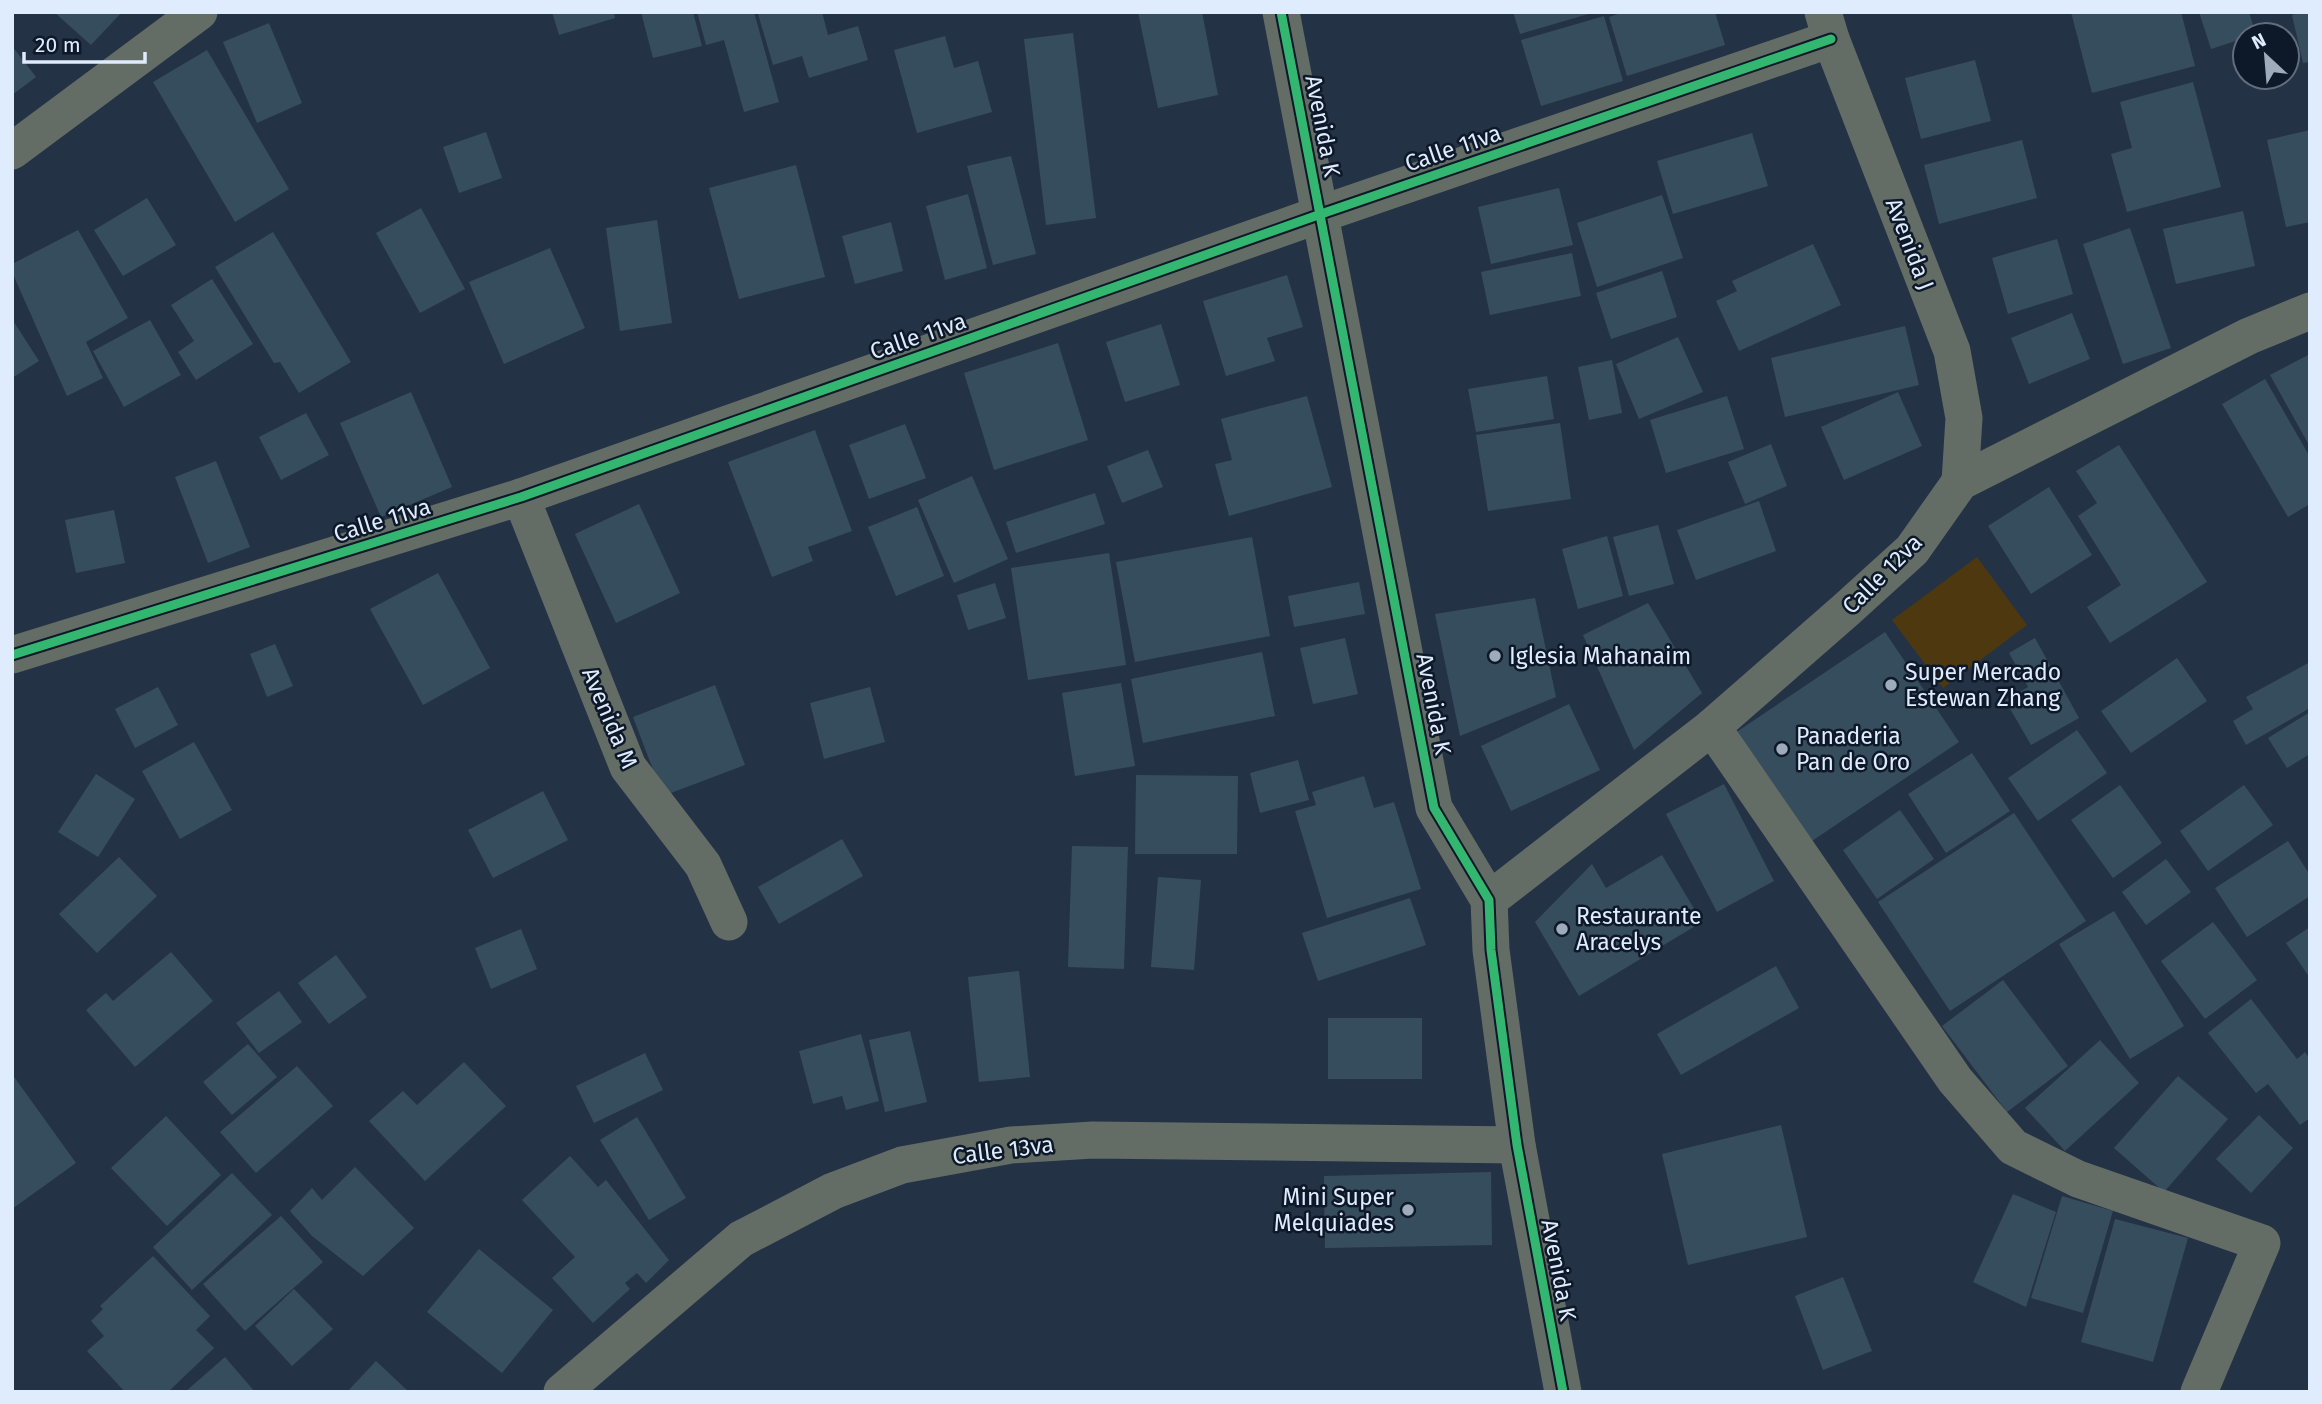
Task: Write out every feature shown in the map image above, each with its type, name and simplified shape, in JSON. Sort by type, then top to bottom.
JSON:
[{"type":"street","points":[[12,151],[199,12]]},
{"type":"street","name":"Avenida K","points":[[1281,12],[1434,808],[1489,900],[1491,950],[1517,1145],[1563,1392]]},
{"type":"street","name":"Calle 11va","points":[[12,655],[521,497],[1321,214],[1827,26]]},
{"type":"street","name":"Avenida J","points":[[1827,26],[1952,351],[1964,418],[1960,482]]},
{"type":"street","name":"Calle 12va","points":[[1489,900],[1712,727],[1847,610],[1912,550],[1960,482],[2249,336],[2310,311]]},
{"type":"street","name":"Avenida M","points":[[521,497],[628,767],[703,865],[729,922]]},
{"type":"street","points":[[1712,727],[1955,1080],[2013,1147],[2078,1179],[2262,1243],[2199,1392]]},
{"type":"street","name":"Calle 13va","points":[[562,1392],[741,1239],[833,1191],[902,1165],[1012,1145],[1093,1140],[1517,1145]]},
{"type":"shaded area","points":[[1977,557],[2027,625],[1943,688],[1892,620]]},
{"type":"building","points":[[54,12],[122,12],[91,45]]},
{"type":"building","points":[[552,12],[614,12],[615,18],[559,35]]},
{"type":"building","points":[[641,12],[693,12],[702,46],[653,58]]},
{"type":"building","points":[[697,12],[754,12],[779,102],[744,112],[724,40],[706,45]]},
{"type":"building","points":[[822,12],[828,35],[858,26],[868,60],[809,78],[802,56],[773,65],[758,14]]},
{"type":"building","points":[[1138,12],[1202,12],[1218,95],[1158,108]]},
{"type":"building","points":[[1513,12],[1592,12],[1592,13],[1520,34]]},
{"type":"building","points":[[1624,12],[1715,12],[1725,45],[1627,76],[1609,17]]},
{"type":"building","points":[[2071,12],[2181,12],[2195,66],[2092,93]]},
{"type":"building","points":[[2199,12],[2249,12],[2252,21],[2231,21],[2231,43],[2211,49]]},
{"type":"building","points":[[2310,12],[2310,62],[2303,63],[2301,21],[2293,21],[2292,15]]},
{"type":"building","points":[[1604,16],[1623,81],[1541,106],[1521,40]]},
{"type":"building","points":[[269,23],[302,103],[257,123],[223,42]]},
{"type":"building","points":[[1073,33],[1096,218],[1046,225],[1024,39]]},
{"type":"building","points":[[945,36],[954,68],[978,61],[992,112],[917,133],[894,50]]},
{"type":"building","points":[[12,46],[36,77],[12,95]]},
{"type":"building","points":[[207,50],[289,189],[235,222],[153,82]]},
{"type":"building","points":[[1975,60],[1991,121],[1921,139],[1905,78]]},
{"type":"building","points":[[2193,82],[2221,187],[2127,212],[2111,154],[2132,148],[2120,102]]},
{"type":"building","points":[[2310,130],[2310,222],[2286,227],[2267,140]]},
{"type":"building","points":[[486,132],[502,178],[459,193],[443,147]]},
{"type":"building","points":[[1752,133],[1768,186],[1673,214],[1657,161]]},
{"type":"building","points":[[2022,140],[2037,198],[1939,224],[1924,165]]},
{"type":"building","points":[[1011,156],[1036,254],[993,265],[967,166]]},
{"type":"building","points":[[796,165],[825,277],[739,299],[709,188]]},
{"type":"building","points":[[1559,188],[1573,245],[1491,264],[1478,207]]},
{"type":"building","points":[[968,194],[987,268],[945,280],[926,206]]},
{"type":"building","points":[[1662,195],[1683,258],[1597,287],[1577,223]]},
{"type":"building","points":[[147,198],[176,245],[123,276],[94,230]]},
{"type":"building","points":[[421,208],[465,289],[420,313],[376,233]]},
{"type":"building","points":[[2243,211],[2255,266],[2176,284],[2163,229]]},
{"type":"building","points":[[657,220],[672,323],[620,331],[606,228]]},
{"type":"building","points":[[891,222],[903,271],[855,284],[842,236]]},
{"type":"building","points":[[2130,228],[2171,348],[2123,364],[2083,244]]},
{"type":"building","points":[[78,230],[128,318],[86,342],[103,378],[67,396],[12,272],[12,264]]},
{"type":"building","points":[[273,232],[351,362],[299,393],[280,362],[274,363],[215,267]]},
{"type":"building","points":[[2057,239],[2073,294],[2008,314],[1992,258]]},
{"type":"building","points":[[1813,244],[1841,305],[1739,351],[1716,301],[1737,291],[1732,281]]},
{"type":"building","points":[[550,248],[585,328],[504,364],[469,282]]},
{"type":"building","points":[[1572,253],[1581,296],[1490,315],[1481,272]]},
{"type":"building","points":[[1662,271],[1677,317],[1611,339],[1596,293]]},
{"type":"building","points":[[1287,275],[1303,327],[1267,338],[1275,361],[1226,376],[1203,301]]},
{"type":"building","points":[[212,279],[253,344],[196,380],[178,352],[194,341],[171,305]]},
{"type":"building","points":[[2072,313],[2090,359],[2029,384],[2011,338]]},
{"type":"building","points":[[12,319],[39,361],[12,378]]},
{"type":"building","points":[[150,320],[181,375],[124,407],[93,351]]},
{"type":"building","points":[[1161,324],[1180,385],[1125,402],[1106,342]]},
{"type":"building","points":[[1905,326],[1919,385],[1785,417],[1771,358]]},
{"type":"building","points":[[1678,337],[1703,392],[1639,419],[1616,364]]},
{"type":"building","points":[[1058,343],[1088,440],[994,470],[964,373]]},
{"type":"building","points":[[2310,354],[2310,447],[2270,375]]},
{"type":"building","points":[[1612,360],[1622,413],[1589,420],[1578,367]]},
{"type":"building","points":[[1547,376],[1554,419],[1476,432],[1468,389]]},
{"type":"building","points":[[2265,379],[2310,457],[2310,504],[2288,517],[2222,404]]},
{"type":"building","points":[[411,392],[452,487],[381,517],[340,423]]},
{"type":"building","points":[[1898,392],[1922,446],[1844,480],[1821,427]]},
{"type":"building","points":[[1307,396],[1332,487],[1229,516],[1215,464],[1232,460],[1221,419]]},
{"type":"building","points":[[1727,396],[1744,449],[1666,473],[1650,420]]},
{"type":"building","points":[[306,413],[329,455],[281,480],[259,437]]},
{"type":"building","points":[[1560,423],[1571,499],[1488,511],[1476,435]]},
{"type":"building","points":[[905,424],[926,478],[869,499],[849,445]]},
{"type":"building","points":[[815,430],[852,531],[808,547],[813,561],[772,577],[728,462]]},
{"type":"building","points":[[1771,444],[1787,486],[1745,504],[1728,462]]},
{"type":"building","points":[[2119,445],[2207,582],[2110,643],[2087,607],[2121,585],[2078,516],[2097,503],[2076,471]]},
{"type":"building","points":[[1148,450],[1163,487],[1122,503],[1107,466]]},
{"type":"building","points":[[216,461],[250,547],[208,563],[175,477]]},
{"type":"building","points":[[972,476],[1008,559],[954,583],[918,500]]},
{"type":"building","points":[[2049,487],[2092,555],[2031,594],[1988,526]]},
{"type":"building","points":[[1095,493],[1105,524],[1016,553],[1006,522]]},
{"type":"building","points":[[1759,501],[1776,551],[1696,580],[1677,530]]},
{"type":"building","points":[[639,504],[680,593],[616,623],[575,534]]},
{"type":"building","points":[[917,507],[944,576],[896,596],[868,527]]},
{"type":"building","points":[[114,510],[125,563],[76,573],[65,520]]},
{"type":"building","points":[[1658,525],[1674,584],[1629,596],[1613,537]]},
{"type":"building","points":[[1607,536],[1623,596],[1578,609],[1562,549]]},
{"type":"building","points":[[1252,537],[1270,636],[1135,662],[1116,562]]},
{"type":"building","points":[[1109,553],[1126,665],[1028,680],[1011,568]]},
{"type":"building","points":[[438,573],[490,668],[423,705],[370,609]]},
{"type":"building","points":[[1359,582],[1365,614],[1294,627],[1288,596]]},
{"type":"building","points":[[995,583],[1006,618],[968,630],[957,595]]},
{"type":"building","name":"Iglesia Mahanaim","points":[[1535,598],[1556,697],[1460,736],[1435,614]]},
{"type":"building","points":[[1648,603],[1702,693],[1634,750],[1583,635]]},
{"type":"building","points":[[1885,632],[1959,742],[1809,843],[1735,733]]},
{"type":"building","points":[[1345,638],[1358,694],[1313,704],[1300,648]]},
{"type":"building","points":[[2035,638],[2079,718],[2031,745],[2005,700],[2028,687],[2009,653]]},
{"type":"building","points":[[275,644],[293,686],[267,697],[250,654]]},
{"type":"building","points":[[1262,652],[1275,716],[1143,743],[1131,679]]},
{"type":"building","points":[[2177,658],[2207,701],[2131,753],[2101,711]]},
{"type":"building","points":[[2310,662],[2310,708],[2246,745],[2233,721],[2253,709],[2246,697]]},
{"type":"building","points":[[1121,683],[1135,766],[1075,776],[1062,693]]},
{"type":"building","points":[[715,685],[745,765],[663,796],[633,717]]},
{"type":"building","points":[[158,687],[178,725],[135,748],[115,709]]},
{"type":"building","points":[[870,687],[885,742],[824,759],[810,703]]},
{"type":"building","points":[[1569,704],[1600,770],[1511,811],[1481,746]]},
{"type":"building","points":[[2310,712],[2310,754],[2287,768],[2268,738]]},
{"type":"building","points":[[2077,730],[2107,773],[2038,821],[2008,778]]},
{"type":"building","points":[[194,742],[232,810],[180,839],[142,771]]},
{"type":"building","points":[[1972,753],[2010,811],[1946,853],[1908,794]]},
{"type":"building","points":[[1298,760],[1309,800],[1260,813],[1250,773]]},
{"type":"building","points":[[96,774],[135,799],[98,857],[58,832]]},
{"type":"building","points":[[1136,775],[1238,776],[1237,854],[1135,854]]},
{"type":"building","points":[[1364,776],[1374,808],[1394,802],[1421,889],[1327,918],[1295,811],[1316,805],[1312,792]]},
{"type":"building","points":[[1724,784],[1774,881],[1717,912],[1666,814]]},
{"type":"building","points":[[2120,785],[2162,843],[2113,878],[2071,820]]},
{"type":"building","points":[[2244,785],[2273,825],[2208,871],[2180,831]]},
{"type":"building","points":[[543,791],[568,840],[493,878],[468,830]]},
{"type":"building","points":[[1900,810],[1934,859],[1877,899],[1843,850]]},
{"type":"building","points":[[2014,813],[2086,921],[1950,1011],[1878,902]]},
{"type":"building","points":[[842,839],[863,876],[779,924],[758,887]]},
{"type":"building","points":[[2288,841],[2310,875],[2310,896],[2247,937],[2215,888]]},
{"type":"building","points":[[1072,846],[1128,847],[1124,969],[1068,967]]},
{"type":"building","points":[[1662,855],[1702,922],[1579,996],[1535,922],[1592,864],[1606,888]]},
{"type":"building","points":[[119,857],[157,896],[97,953],[59,914]]},
{"type":"building","points":[[2166,859],[2191,892],[2146,925],[2122,892]]},
{"type":"building","points":[[1158,877],[1201,880],[1194,970],[1151,967]]},
{"type":"building","points":[[1410,898],[1426,945],[1318,981],[1302,933]]},
{"type":"building","points":[[2114,911],[2184,1026],[2130,1059],[2059,944]]},
{"type":"building","points":[[2213,922],[2257,980],[2205,1019],[2161,961]]},
{"type":"building","points":[[2310,927],[2310,978],[2286,943]]},
{"type":"building","points":[[521,929],[537,969],[491,989],[475,948]]},
{"type":"building","points":[[171,952],[213,1001],[135,1067],[86,1010],[106,993],[113,1001]]},
{"type":"building","points":[[336,955],[367,997],[329,1024],[298,983]]},
{"type":"building","points":[[1776,966],[1799,1008],[1681,1075],[1657,1034]]},
{"type":"building","points":[[1019,971],[1030,1077],[979,1082],[968,977]]},
{"type":"building","points":[[2003,980],[2068,1066],[2007,1112],[1942,1026]]},
{"type":"building","points":[[279,991],[302,1022],[259,1053],[236,1023]]},
{"type":"building","points":[[2251,999],[2297,1059],[2305,1052],[2310,1059],[2310,1118],[2300,1125],[2268,1084],[2256,1093],[2208,1033]]},
{"type":"building","points":[[1328,1018],[1422,1018],[1422,1079],[1328,1079]]},
{"type":"building","points":[[910,1031],[927,1102],[885,1112],[869,1040]]},
{"type":"building","points":[[861,1034],[879,1101],[846,1110],[842,1096],[813,1104],[799,1051]]},
{"type":"building","points":[[2100,1040],[2139,1083],[2065,1151],[2025,1108]]},
{"type":"building","points":[[248,1044],[277,1077],[232,1115],[203,1082]]},
{"type":"building","points":[[645,1053],[663,1090],[594,1123],[576,1086]]},
{"type":"building","points":[[464,1062],[506,1106],[425,1181],[369,1121],[403,1091],[417,1105]]},
{"type":"building","points":[[297,1066],[333,1106],[256,1173],[220,1132]]},
{"type":"building","points":[[12,1074],[76,1163],[12,1209]]},
{"type":"building","points":[[2178,1076],[2228,1119],[2164,1192],[2114,1148]]},
{"type":"building","points":[[2259,1115],[2293,1148],[2251,1193],[2216,1159]]},
{"type":"building","points":[[166,1116],[221,1175],[167,1226],[111,1168]]},
{"type":"building","points":[[637,1117],[686,1198],[649,1220],[600,1140]]},
{"type":"building","points":[[1781,1125],[1807,1237],[1688,1265],[1662,1154]]},
{"type":"building","points":[[570,1156],[598,1187],[606,1180],[669,1260],[646,1283],[637,1273],[625,1283],[630,1289],[593,1323],[552,1278],[575,1257],[522,1200]]},
{"type":"building","points":[[355,1167],[414,1228],[363,1276],[312,1236],[290,1211],[312,1188],[322,1200]]},
{"type":"building","name":"Mini Super Melquiades","points":[[1491,1172],[1492,1245],[1325,1248],[1324,1176]]},
{"type":"building","points":[[232,1173],[272,1215],[192,1290],[153,1247]]},
{"type":"building","points":[[2013,1194],[2056,1212],[2026,1307],[1973,1282]]},
{"type":"building","points":[[2062,1196],[2113,1211],[2083,1313],[2031,1298]]},
{"type":"building","points":[[281,1216],[323,1262],[245,1331],[203,1284]]},
{"type":"building","points":[[2115,1219],[2188,1238],[2153,1362],[2081,1342]]},
{"type":"building","points":[[479,1249],[553,1310],[502,1373],[427,1312]]},
{"type":"building","points":[[153,1256],[210,1316],[196,1330],[214,1348],[168,1392],[125,1392],[87,1351],[104,1336],[91,1321],[103,1309],[100,1306]]},
{"type":"building","points":[[1843,1277],[1872,1351],[1823,1370],[1795,1296]]},
{"type":"building","points":[[294,1289],[333,1329],[292,1366],[255,1326]]},
{"type":"building","points":[[225,1357],[255,1392],[185,1392]]},
{"type":"building","points":[[376,1361],[409,1392],[347,1392]]},
{"type":"cycle path","points":[[1281,12],[1434,808],[1489,900],[1491,950],[1517,1145],[1563,1392]]},
{"type":"cycle path","points":[[12,655],[521,497],[1321,214],[1831,39]]},
{"type":"place","name":"Iglesia Mahanaim","points":[[1495,656]]},
{"type":"place","name":"Super Mercado Estewan Zhang","points":[[1891,685]]},
{"type":"place","name":"Panaderia Pan de Oro","points":[[1782,749]]},
{"type":"place","name":"Restaurante Aracelys","points":[[1562,929]]},
{"type":"place","name":"Mini Super Melquiades","points":[[1408,1210]]}]
